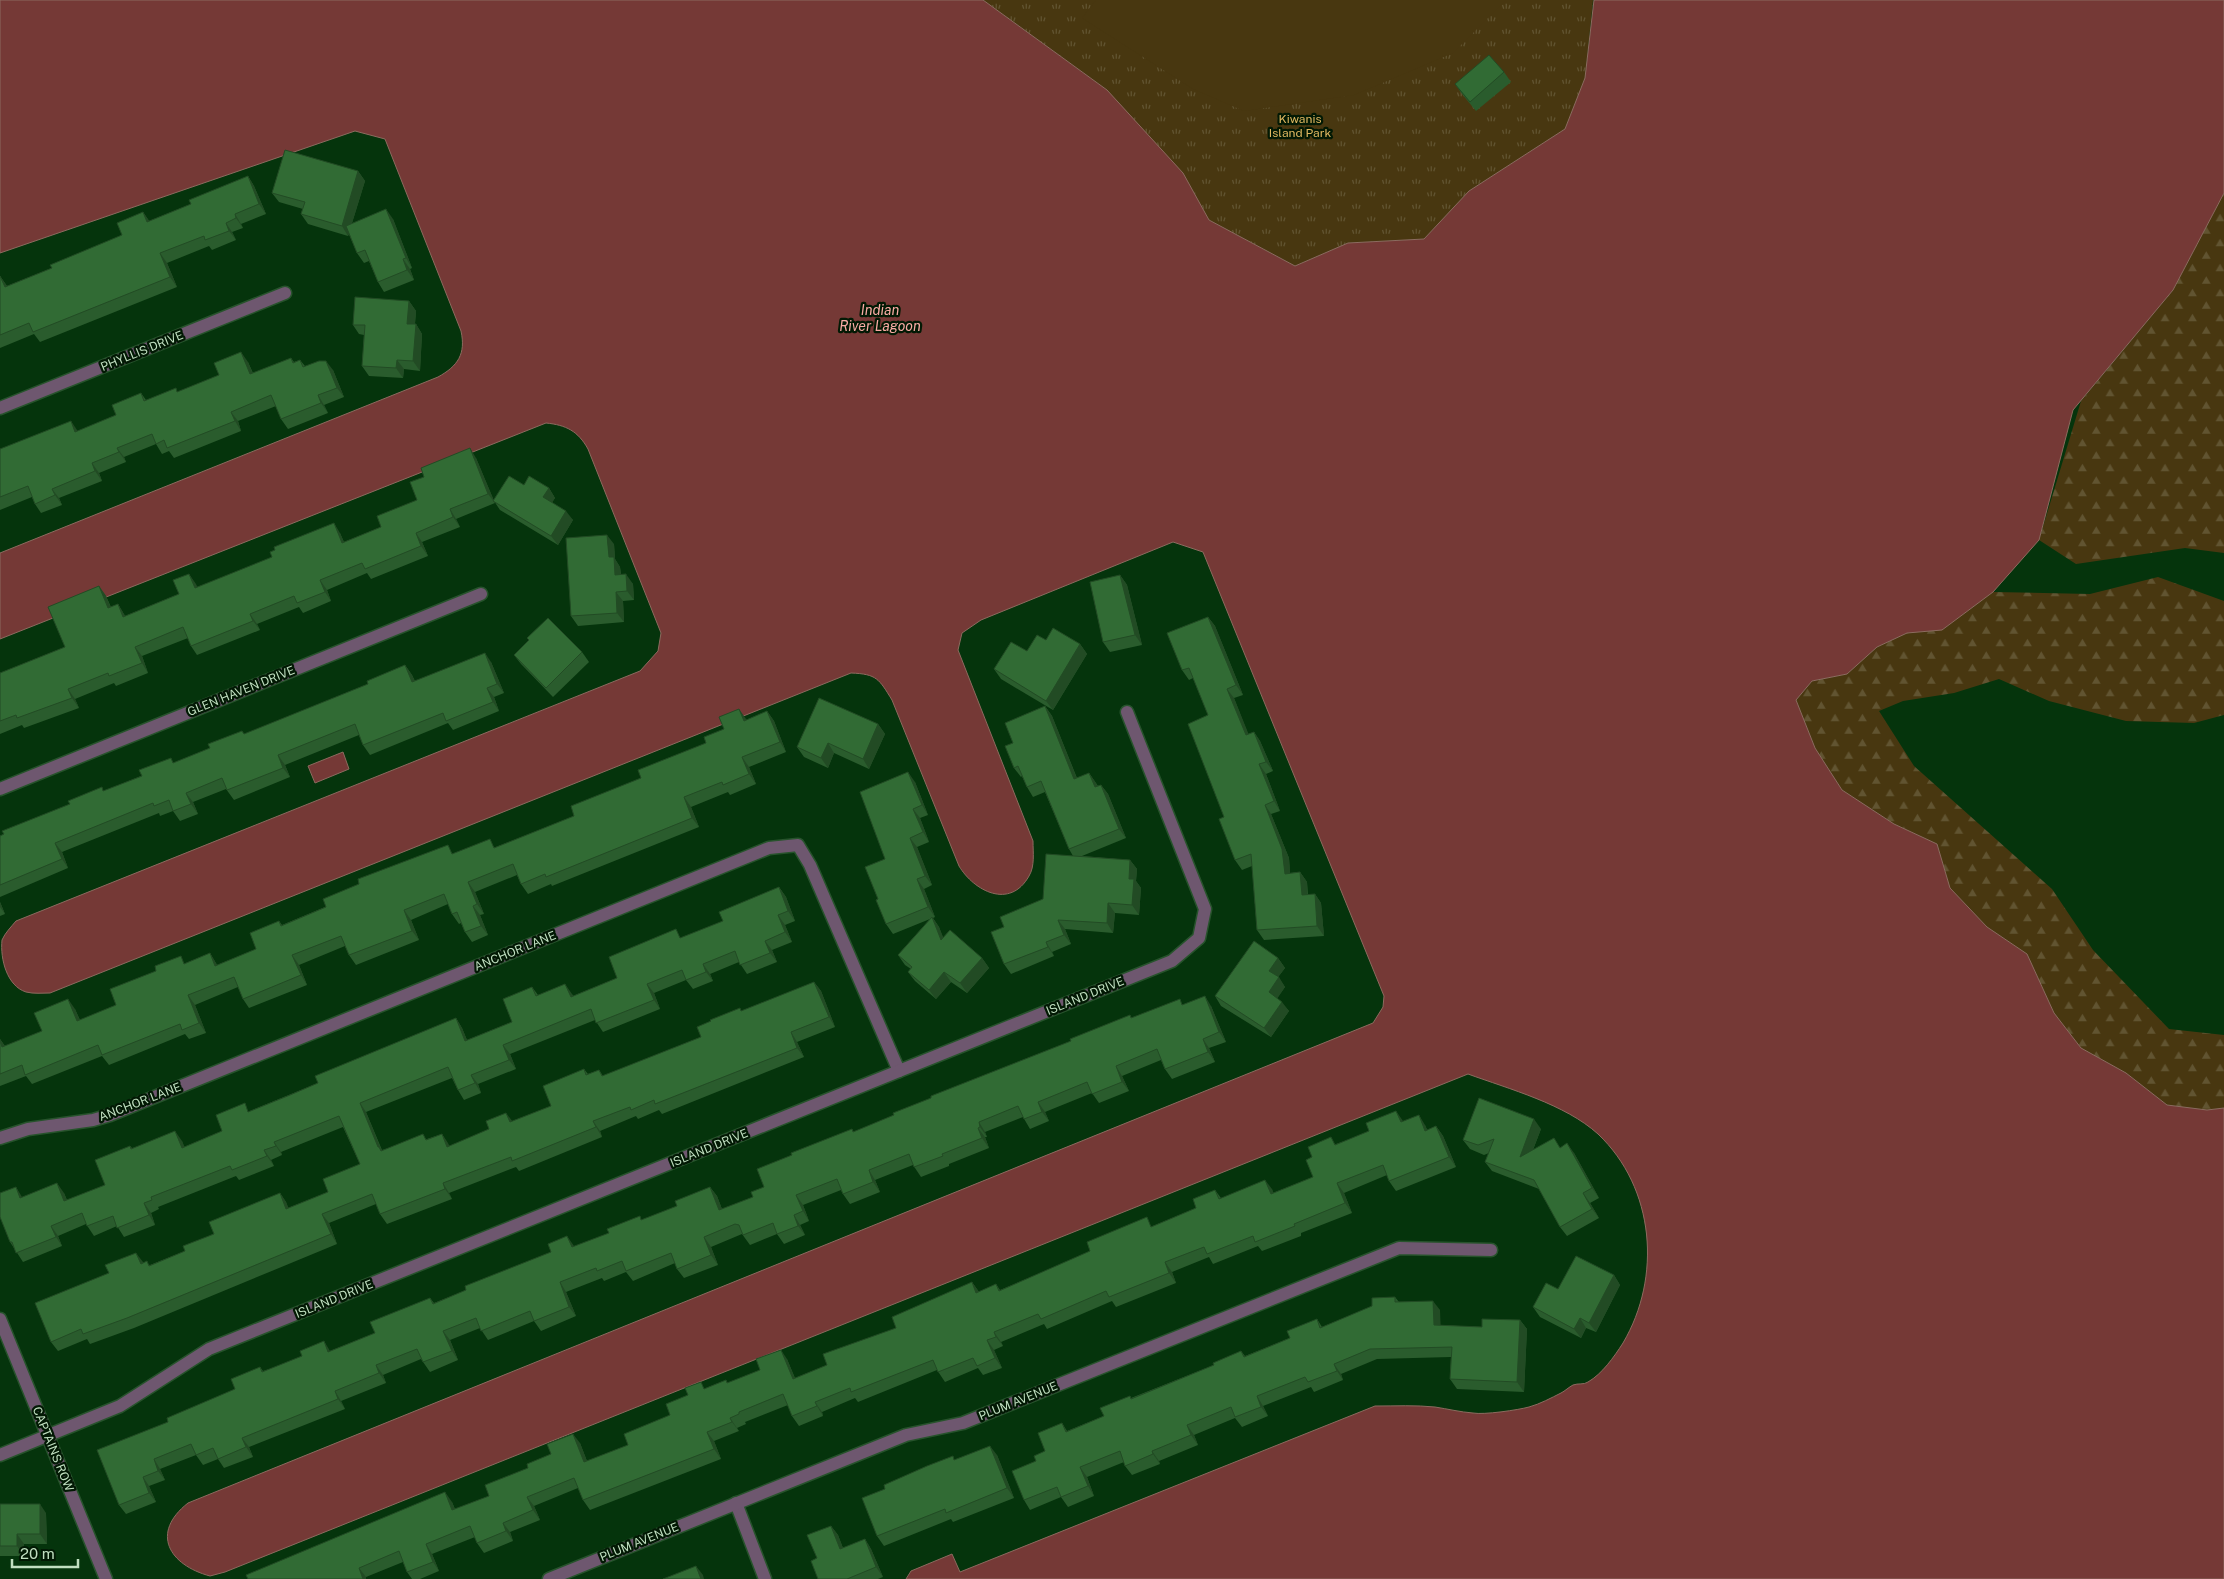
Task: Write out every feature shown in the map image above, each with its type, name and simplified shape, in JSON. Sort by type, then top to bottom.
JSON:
[{"type":"street","name":"PHYLLIS DRIVE","points":[[0,408],[285,294]]},
{"type":"street","name":"GLEN HAVEN DRIVE","points":[[0,789],[481,594]]},
{"type":"street","name":"ISLAND DRIVE","points":[[0,1455],[120,1406],[209,1349],[1172,961],[1199,938],[1205,909],[1127,712]]},
{"type":"street","name":"ANCHOR LANE","points":[[0,1138],[28,1129],[93,1120],[110,1115],[769,848],[798,845],[810,864],[899,1071]]},
{"type":"street","name":"PLUM AVENUE","points":[[549,1579],[906,1435],[963,1423],[1399,1248],[1491,1250]]},
{"type":"street","name":"CAPTAINS ROW","points":[[0,1319],[106,1579]]},
{"type":"street","points":[[736,1503],[765,1579]]},
{"type":"green space","name":"Kiwanis Island Park","points":[[983,0],[1593,0],[1585,78],[1565,129],[1469,191],[1424,239],[1348,243],[1295,266],[1209,220],[1107,90]]},
{"type":"green space","points":[[1096,0],[1506,0],[1453,53],[1354,95],[1244,111],[1193,89],[1082,18]]},
{"type":"green space","points":[[2224,193],[2224,553],[2185,548],[2076,564],[2039,540],[2081,401],[2173,290]]},
{"type":"green space","points":[[2158,577],[2224,601],[2224,715],[2194,723],[2126,721],[2049,701],[1999,679],[1954,693],[1903,701],[1879,711],[1914,766],[2052,889],[2093,950],[2169,1029],[2224,1035],[2224,1108],[2207,1110],[2167,1105],[2126,1073],[2081,1048],[2054,1013],[2027,954],[1987,927],[1950,888],[1937,844],[1894,824],[1842,790],[1815,748],[1796,700],[1812,681],[1847,674],[1877,647],[1907,633],[1943,629],[1993,592],[2090,594]]},
{"type":"water","name":"Indian River Lagoon","points":[[0,0],[983,0],[1107,90],[1183,173],[1209,220],[1295,266],[1348,243],[1424,239],[1469,191],[1565,129],[1585,78],[1594,0],[2224,0],[2224,193],[2173,290],[2073,410],[2039,540],[1993,592],[1942,630],[1907,633],[1877,647],[1847,674],[1812,681],[1796,700],[1815,748],[1842,790],[1894,824],[1937,844],[1950,888],[1987,927],[2027,954],[2054,1013],[2081,1048],[2126,1073],[2167,1105],[2207,1110],[2224,1108],[2224,1579],[906,1579],[911,1571],[952,1554],[960,1572],[1375,1406],[1428,1406],[1463,1412],[1493,1413],[1537,1404],[1573,1385],[1586,1383],[1593,1379],[1603,1370],[1623,1343],[1635,1317],[1644,1290],[1647,1262],[1646,1234],[1641,1206],[1631,1180],[1617,1156],[1598,1134],[1585,1123],[1536,1098],[1468,1074],[225,1572],[210,1576],[184,1564],[169,1547],[167,1536],[176,1514],[188,1503],[1373,1023],[1383,1007],[1384,996],[1203,552],[1173,542],[981,620],[962,633],[958,650],[1033,841],[1031,872],[1021,886],[1012,892],[992,893],[983,889],[974,883],[959,866],[892,700],[880,682],[872,676],[851,673],[50,993],[29,993],[19,989],[6,971],[2,955],[3,937],[16,921],[640,671],[658,651],[661,633],[588,449],[576,433],[560,425],[546,423],[0,639],[0,553],[438,377],[451,368],[459,358],[462,339],[461,331],[385,139],[355,131],[0,253]]},
{"type":"water","points":[[343,752],[349,769],[315,783],[308,766]]},
{"type":"building","points":[[1489,55],[1504,72],[1470,102],[1455,84]]},
{"type":"building","points":[[285,150],[358,171],[342,226],[301,214],[305,202],[272,193]]},
{"type":"building","points":[[248,176],[259,204],[235,214],[236,218],[226,223],[229,231],[205,240],[204,236],[160,253],[170,277],[33,332],[29,323],[0,335],[0,276],[5,287],[52,268],[50,265],[122,235],[117,223],[143,212],[147,222],[191,204],[189,200]]},
{"type":"building","points":[[386,209],[406,258],[403,259],[407,270],[378,282],[365,250],[357,253],[346,226]]},
{"type":"building","points":[[355,297],[409,301],[407,324],[416,324],[413,361],[397,360],[396,368],[362,366],[365,325],[353,325]]},
{"type":"building","points":[[241,352],[250,374],[291,358],[293,363],[300,360],[303,367],[319,361],[326,361],[337,388],[318,395],[321,403],[281,419],[271,395],[231,412],[235,421],[167,448],[164,440],[156,444],[152,434],[117,448],[119,452],[92,463],[95,471],[52,489],[55,495],[35,504],[28,486],[0,497],[0,449],[71,421],[75,432],[116,415],[112,405],[141,393],[144,401],[176,388],[177,392],[219,375],[214,363]]},
{"type":"building","points":[[470,448],[488,494],[450,509],[453,517],[416,533],[421,546],[365,569],[362,563],[320,580],[325,592],[297,603],[294,596],[250,614],[253,621],[191,646],[183,627],[135,647],[142,663],[109,676],[108,673],[68,689],[72,698],[17,718],[16,715],[0,721],[0,673],[65,647],[48,607],[99,586],[108,608],[118,604],[123,617],[179,594],[173,580],[189,574],[195,588],[272,557],[270,552],[275,550],[274,547],[334,523],[342,543],[381,527],[377,516],[417,500],[410,482],[424,477],[421,468]]},
{"type":"building","points":[[509,476],[524,485],[529,476],[549,488],[543,497],[566,511],[551,536],[493,501]]},
{"type":"building","points":[[607,535],[609,557],[614,557],[615,575],[626,574],[627,591],[616,592],[617,613],[571,616],[566,538]]},
{"type":"building","points":[[1120,575],[1135,635],[1103,642],[1090,582]]},
{"type":"building","points":[[1208,617],[1236,685],[1227,689],[1246,735],[1254,732],[1266,762],[1259,764],[1274,801],[1265,805],[1282,849],[1285,874],[1300,872],[1302,895],[1315,894],[1317,926],[1257,930],[1251,854],[1235,860],[1219,819],[1224,817],[1188,724],[1208,715],[1189,668],[1182,670],[1167,633]]},
{"type":"building","points":[[548,618],[582,652],[546,688],[514,655],[529,640],[527,638]]},
{"type":"building","points":[[1053,628],[1080,644],[1046,701],[994,669],[1011,642],[1027,651],[1037,635],[1046,640]]},
{"type":"building","points":[[485,653],[497,684],[487,688],[493,702],[446,721],[443,713],[363,745],[355,724],[278,755],[283,768],[227,790],[222,778],[186,793],[191,804],[173,811],[169,800],[154,806],[153,803],[55,843],[62,859],[0,885],[0,836],[4,834],[2,831],[70,804],[68,801],[102,787],[103,791],[142,776],[139,770],[171,758],[173,763],[210,748],[208,744],[242,731],[244,734],[368,684],[367,681],[405,665],[412,682]]},
{"type":"building","points":[[819,698],[878,724],[863,759],[828,743],[821,758],[797,747]]},
{"type":"building","points":[[1045,706],[1074,779],[1089,773],[1095,787],[1101,785],[1119,829],[1069,849],[1041,781],[1027,787],[1018,766],[1014,768],[1005,746],[1013,743],[1005,723]]},
{"type":"building","points":[[739,709],[744,721],[767,711],[780,742],[742,757],[749,774],[723,785],[722,782],[684,797],[692,818],[546,877],[545,874],[521,884],[513,864],[468,882],[477,904],[473,906],[481,926],[465,932],[457,912],[452,914],[444,894],[404,910],[412,931],[349,955],[341,936],[292,955],[301,975],[243,999],[234,977],[188,995],[199,1023],[182,1030],[180,1024],[102,1055],[98,1045],[25,1075],[22,1065],[0,1074],[0,1041],[2,1047],[42,1031],[34,1013],[68,999],[77,1021],[116,1005],[110,989],[156,971],[155,966],[181,956],[184,964],[210,953],[215,966],[256,949],[250,933],[279,921],[281,926],[326,907],[323,899],[359,884],[358,879],[448,845],[452,854],[490,839],[494,848],[574,816],[571,806],[641,778],[638,770],[706,743],[704,737],[724,729],[719,717]]},
{"type":"building","points":[[908,772],[922,805],[913,809],[923,832],[910,838],[925,876],[917,879],[928,907],[886,924],[865,867],[885,859],[860,792]]},
{"type":"building","points":[[1046,854],[1130,860],[1129,879],[1134,879],[1132,905],[1108,903],[1107,923],[1058,920],[1064,935],[1046,942],[1048,947],[1004,964],[991,932],[1004,927],[1000,917],[1043,899]]},
{"type":"building","points":[[779,887],[788,911],[778,915],[785,932],[765,941],[770,953],[740,965],[735,951],[703,964],[706,972],[686,980],[682,970],[647,984],[654,1000],[596,1023],[591,1009],[503,1045],[509,1060],[471,1075],[475,1083],[458,1090],[448,1067],[360,1103],[381,1151],[423,1134],[426,1140],[442,1134],[447,1147],[489,1129],[486,1121],[506,1113],[510,1122],[551,1106],[543,1086],[584,1069],[586,1075],[599,1070],[602,1076],[701,1037],[697,1027],[710,1020],[740,1008],[741,1011],[814,982],[829,1017],[791,1032],[797,1048],[655,1104],[654,1100],[631,1110],[630,1107],[593,1121],[596,1127],[512,1161],[511,1157],[443,1183],[445,1189],[380,1214],[372,1194],[322,1214],[331,1234],[127,1318],[83,1334],[81,1329],[51,1342],[35,1303],[109,1273],[105,1265],[136,1253],[141,1264],[147,1261],[149,1266],[185,1251],[183,1246],[214,1234],[209,1222],[280,1193],[286,1209],[328,1192],[323,1179],[360,1164],[339,1116],[274,1142],[276,1146],[264,1150],[267,1156],[232,1170],[230,1166],[151,1197],[152,1200],[144,1203],[149,1215],[117,1228],[113,1216],[87,1226],[82,1213],[51,1226],[56,1237],[16,1253],[0,1217],[0,1193],[16,1187],[20,1198],[57,1183],[64,1201],[105,1185],[95,1160],[130,1146],[131,1149],[175,1131],[182,1148],[222,1131],[216,1115],[245,1103],[248,1112],[318,1083],[315,1076],[456,1018],[465,1041],[512,1022],[503,999],[532,987],[536,996],[565,984],[571,997],[617,978],[609,957],[676,929],[680,938],[723,921],[719,912]]},
{"type":"building","points":[[932,917],[941,940],[950,930],[982,958],[960,983],[944,972],[929,990],[908,972],[912,967],[898,955]]},
{"type":"building","points":[[1254,941],[1278,958],[1269,971],[1279,977],[1269,992],[1282,1002],[1264,1028],[1215,996]]},
{"type":"building","points":[[1205,996],[1219,1032],[1203,1039],[1208,1052],[1165,1069],[1157,1049],[1116,1066],[1122,1082],[1092,1094],[1087,1082],[1038,1102],[1042,1112],[1024,1119],[1018,1106],[979,1122],[980,1127],[978,1128],[982,1138],[942,1154],[943,1156],[914,1167],[909,1154],[869,1170],[873,1182],[843,1194],[837,1179],[796,1195],[803,1211],[794,1215],[798,1226],[777,1234],[773,1223],[743,1235],[739,1225],[735,1224],[704,1237],[711,1255],[677,1269],[671,1253],[626,1271],[622,1261],[597,1271],[596,1268],[560,1282],[569,1307],[534,1321],[530,1311],[481,1331],[476,1318],[443,1331],[452,1351],[423,1362],[417,1349],[376,1365],[379,1373],[335,1391],[338,1399],[242,1438],[246,1447],[218,1459],[213,1448],[196,1455],[191,1444],[154,1459],[158,1471],[143,1477],[149,1493],[119,1505],[97,1450],[168,1422],[167,1418],[235,1389],[231,1379],[260,1367],[262,1372],[302,1356],[300,1351],[324,1341],[328,1352],[375,1333],[370,1322],[430,1298],[433,1304],[466,1290],[465,1286],[551,1252],[548,1244],[567,1236],[572,1247],[609,1233],[607,1229],[640,1216],[641,1220],[677,1206],[675,1201],[710,1187],[719,1210],[753,1197],[751,1192],[764,1187],[757,1169],[792,1155],[791,1153],[852,1129],[853,1132],[931,1098],[931,1096],[1071,1041],[1070,1039],[1130,1015],[1131,1018],[1180,999],[1182,1005]]},
{"type":"building","points":[[1479,1098],[1534,1119],[1520,1157],[1554,1138],[1560,1148],[1567,1143],[1592,1188],[1583,1193],[1592,1209],[1560,1227],[1534,1180],[1485,1162],[1494,1139],[1478,1145],[1463,1140]]},
{"type":"building","points":[[1396,1111],[1401,1122],[1419,1115],[1425,1131],[1436,1126],[1449,1157],[1389,1181],[1383,1165],[1337,1183],[1345,1203],[1294,1224],[1295,1226],[1255,1242],[1253,1236],[1207,1254],[1204,1247],[1165,1262],[1169,1273],[1109,1297],[1106,1291],[1041,1319],[1038,1314],[994,1332],[996,1337],[987,1340],[995,1358],[977,1366],[973,1358],[938,1372],[933,1360],[851,1392],[850,1388],[815,1402],[817,1406],[792,1416],[783,1394],[739,1412],[739,1414],[730,1418],[732,1422],[707,1432],[714,1449],[583,1500],[574,1478],[527,1497],[533,1510],[503,1523],[506,1531],[477,1543],[470,1526],[426,1544],[433,1562],[407,1572],[399,1551],[359,1568],[363,1579],[248,1579],[246,1575],[445,1492],[452,1510],[489,1496],[485,1485],[528,1468],[527,1464],[551,1454],[547,1444],[573,1434],[584,1462],[628,1445],[624,1434],[670,1415],[666,1404],[688,1395],[685,1388],[701,1382],[704,1389],[726,1380],[727,1383],[760,1370],[756,1359],[781,1350],[793,1379],[827,1365],[823,1354],[896,1328],[892,1317],[972,1282],[976,1293],[996,1284],[999,1291],[1090,1251],[1087,1242],[1147,1217],[1151,1227],[1196,1208],[1193,1199],[1215,1190],[1219,1199],[1265,1180],[1271,1194],[1313,1177],[1306,1160],[1312,1157],[1308,1147],[1331,1137],[1335,1145],[1369,1131],[1366,1123]]},
{"type":"building","points":[[1576,1256],[1614,1275],[1589,1323],[1580,1318],[1574,1329],[1533,1307],[1546,1283],[1558,1289]]},
{"type":"building","points":[[1395,1297],[1395,1302],[1433,1301],[1434,1325],[1482,1327],[1482,1319],[1520,1320],[1517,1382],[1450,1379],[1452,1347],[1370,1349],[1334,1364],[1337,1371],[1308,1382],[1305,1377],[1257,1396],[1261,1407],[1235,1417],[1231,1407],[1187,1425],[1191,1435],[1152,1451],[1153,1454],[1125,1466],[1120,1451],[1080,1467],[1088,1486],[1061,1497],[1057,1487],[1024,1500],[1012,1471],[1036,1461],[1034,1456],[1045,1451],[1038,1433],[1062,1423],[1066,1432],[1104,1416],[1100,1408],[1130,1396],[1131,1399],[1214,1365],[1213,1363],[1241,1351],[1244,1357],[1290,1338],[1287,1331],[1317,1319],[1320,1328],[1372,1306],[1372,1298]]},
{"type":"building","points":[[990,1446],[1007,1488],[946,1513],[945,1509],[877,1536],[862,1498],[885,1489],[884,1485],[927,1466],[953,1456],[954,1460]]},
{"type":"building","points":[[0,1504],[40,1504],[40,1534],[17,1534],[17,1546],[0,1546]]},
{"type":"building","points":[[831,1526],[840,1549],[865,1539],[876,1567],[847,1579],[818,1579],[811,1561],[817,1558],[807,1535]]},
{"type":"building","points":[[696,1566],[701,1579],[663,1579]]}]
